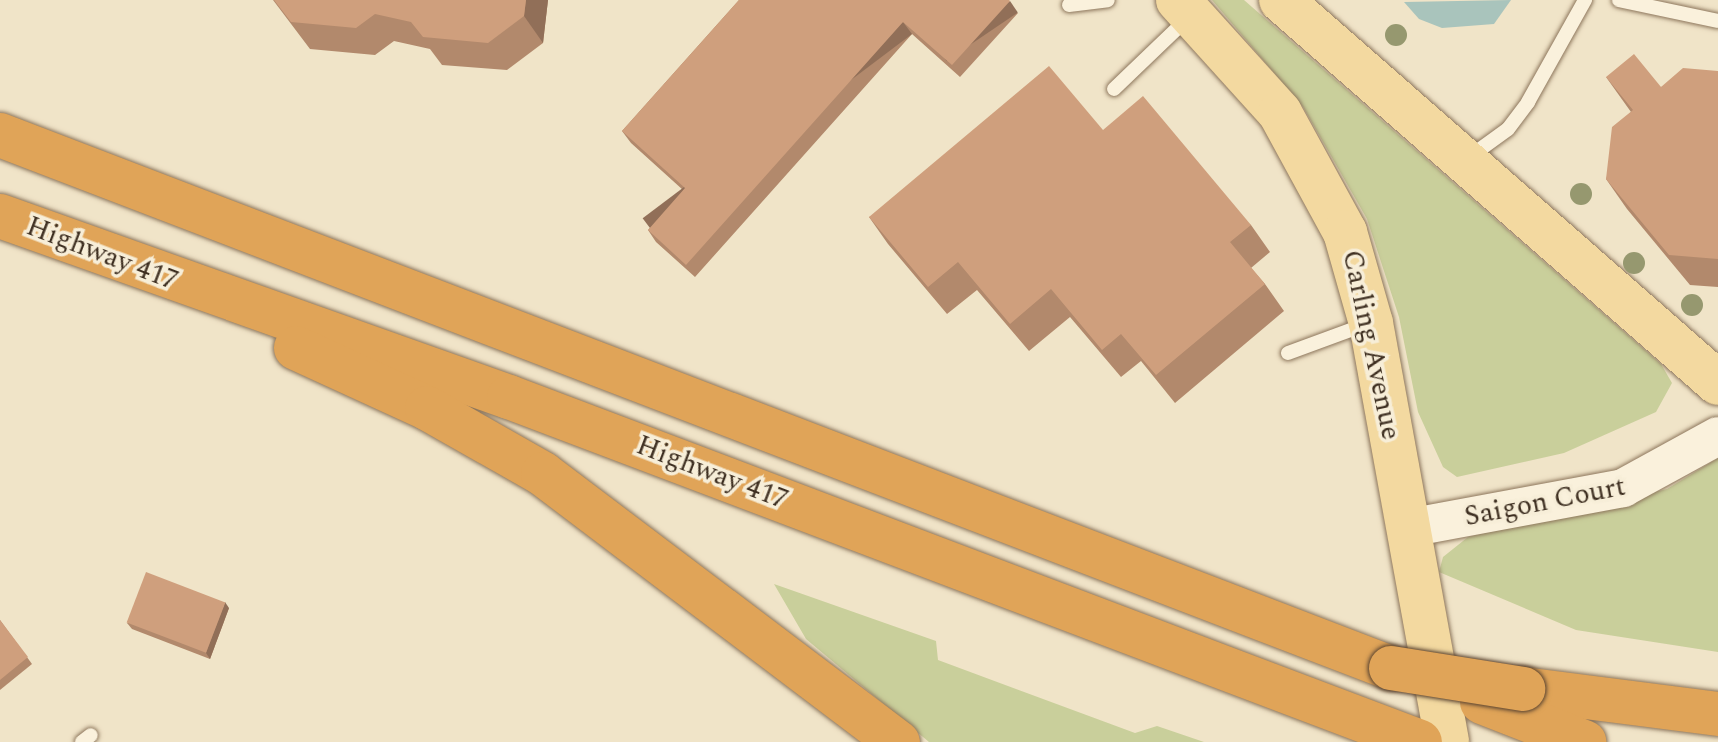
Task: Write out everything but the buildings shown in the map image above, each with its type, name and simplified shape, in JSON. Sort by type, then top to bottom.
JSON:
[{"type":"highway","points":[[0,135],[1584,742]]},
{"type":"highway","name":"Highway 417","points":[[0,216],[244,307],[509,397],[1425,740]]},
{"type":"highway","points":[[244,307],[313,360],[427,408],[575,495],[898,742]]},
{"type":"highway","points":[[1391,668],[1523,689],[1718,714]]},
{"type":"main road","points":[[1281,0],[1462,162],[1718,383]]},
{"type":"main road","name":"Carling Avenue","points":[[1185,7],[1260,85],[1299,141],[1345,232],[1371,323],[1408,528],[1425,740]]},
{"type":"street","name":"Saigon Court","points":[[1408,528],[1623,488],[1718,436]]},
{"type":"lane","points":[[1069,5],[1108,0]]},
{"type":"lane","points":[[1462,162],[1515,120],[1585,0]]},
{"type":"lane","points":[[1619,0],[1662,5],[1718,21]]},
{"type":"lane","points":[[1114,89],[1185,7]]},
{"type":"lane","points":[[1288,353],[1371,323]]},
{"type":"green space","points":[[1212,0],[1244,0],[1661,364],[1672,383],[1656,412],[1564,453],[1457,477],[1443,467],[1418,412],[1399,317],[1367,219],[1303,107]]},
{"type":"green space","points":[[1718,458],[1718,652],[1576,630],[1439,572],[1443,557],[1468,537],[1667,489]]},
{"type":"green space","points":[[774,584],[936,641],[938,660],[1135,733],[1157,726],[1204,742],[929,742],[806,639]]},
{"type":"water","points":[[1511,0],[1494,24],[1442,28],[1419,19],[1404,2]]}]
